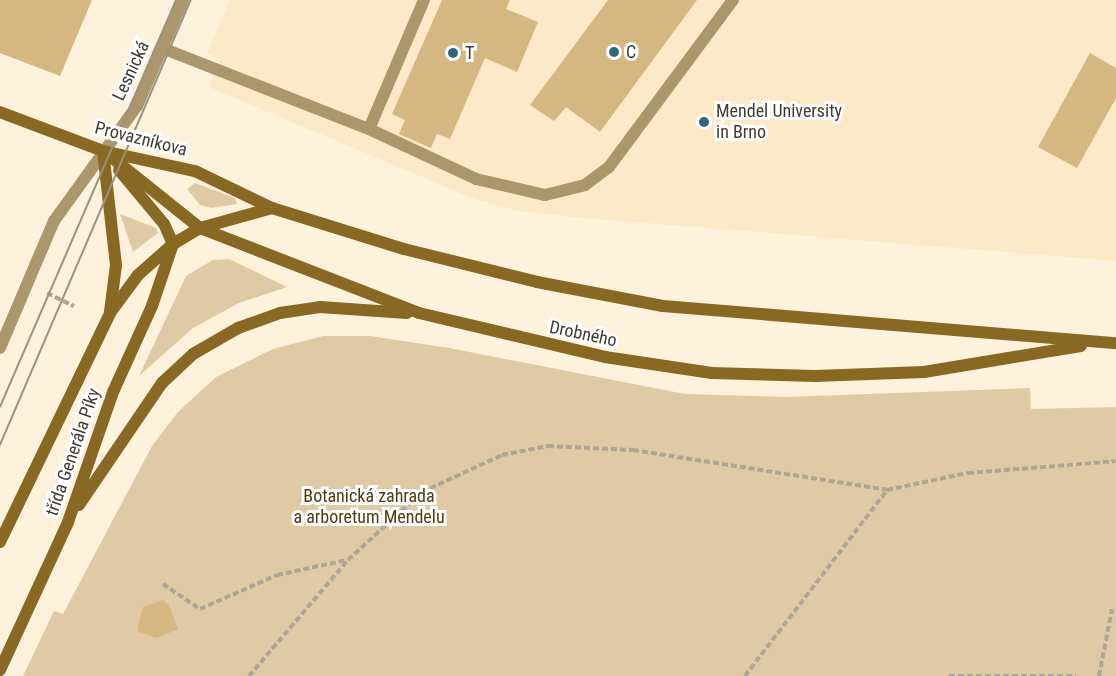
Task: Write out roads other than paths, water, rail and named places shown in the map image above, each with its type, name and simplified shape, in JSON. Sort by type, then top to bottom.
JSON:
[{"type":"main road","name":"Provazníkova","points":[[0,112],[103,151],[195,171],[272,208]]},
{"type":"main road","name":"Drobného","points":[[103,151],[200,228],[419,313],[605,357],[712,373],[924,372],[1100,343]]},
{"type":"main road","points":[[103,151],[164,224],[172,244]]},
{"type":"main road","points":[[103,151],[116,265],[110,313]]},
{"type":"main road","name":"Drobného","points":[[272,208],[404,249],[537,282],[663,306],[1116,343]]},
{"type":"main road","name":"třída Generála Píky","points":[[0,542],[110,313],[138,275],[172,244],[200,228],[272,208]]},
{"type":"main road","name":"třída Generála Píky","points":[[0,670],[68,522],[112,392],[152,306],[172,244]]},
{"type":"main road","points":[[68,522],[162,383],[194,354],[220,338],[280,313],[320,307],[419,313]]},
{"type":"street","name":"Lesnická","points":[[103,151],[137,106],[183,0]]},
{"type":"street","points":[[369,129],[424,0]]},
{"type":"street","points":[[162,48],[369,129],[502,188],[545,195],[585,185],[609,167],[733,0]]},
{"type":"street","points":[[0,348],[54,221],[103,151]]},
{"type":"tram line","points":[[0,407],[176,0]]},
{"type":"tram line","points":[[0,445],[191,0]]},
{"type":"place","name":"C","points":[[614,52]]},
{"type":"place","name":"T","points":[[453,53]]},
{"type":"place","name":"Mendel University in Brno","points":[[704,122]]},
{"type":"park label","name":"Botanická zahrada a arboretum Mendelu","points":[[369,507]]}]
